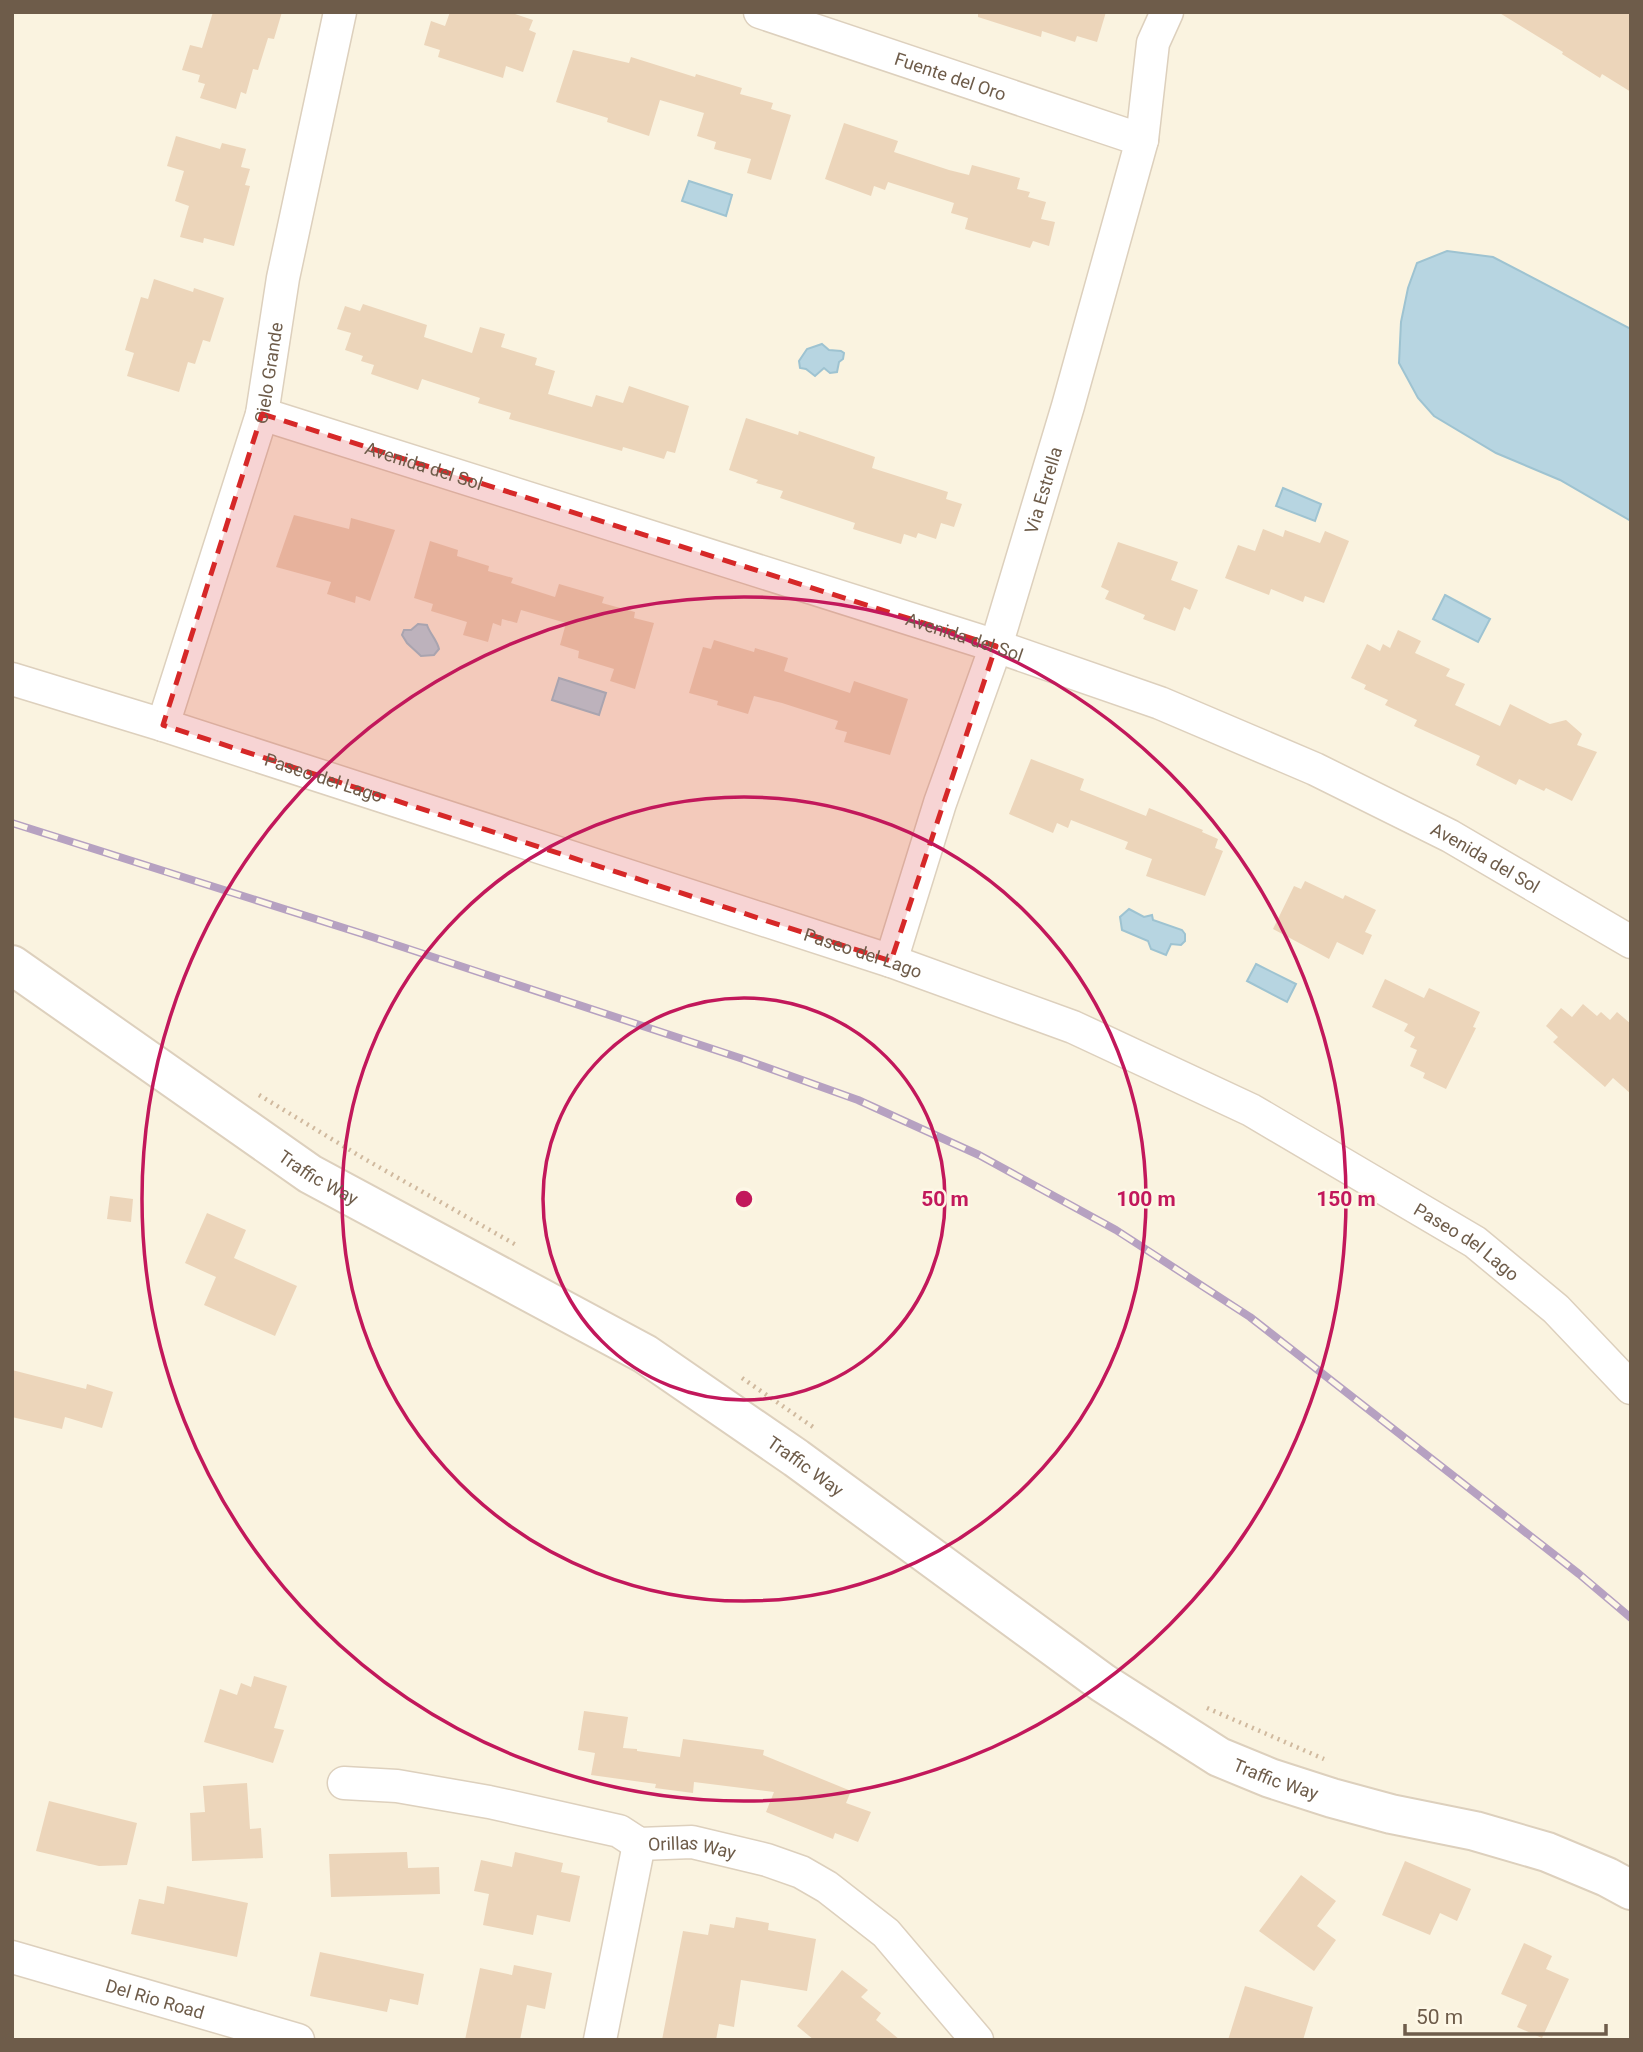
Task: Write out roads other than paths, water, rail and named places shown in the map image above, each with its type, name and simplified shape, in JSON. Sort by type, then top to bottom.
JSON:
[{"type":"street","name":"Cielo Grande","points":[[163,725],[262,415],[283,278],[340,12]]},
{"type":"street","name":"Fuente del Oro","points":[[760,12],[1142,140]]},
{"type":"street","name":"Via Estrella","points":[[891,961],[940,803],[996,646],[1068,407],[1142,140],[1153,43],[1167,12]]},
{"type":"street","name":"Avenida del Sol","points":[[262,415],[996,646],[1160,703],[1315,769],[1450,836],[1631,942]]},
{"type":"street","name":"Paseo del Lago","points":[[12,679],[163,725],[891,961],[1073,1027],[1251,1110],[1475,1242],[1556,1309],[1631,1388]]},
{"type":"street","name":"Traffic Way","points":[[12,965],[310,1174],[645,1354],[796,1458],[1102,1683],[1219,1757],[1270,1779],[1332,1798],[1547,1852],[1607,1877],[1631,1891]]},
{"type":"street","name":"Orillas Way","points":[[344,1783],[397,1786],[502,1805],[619,1831],[639,1843],[692,1842],[800,1872],[827,1887],[887,1933],[977,2040]]},
{"type":"street","points":[[600,2040],[639,1843]]},
{"type":"street","name":"Del Rio Road","points":[[12,1957],[298,2040]]},
{"type":"water","points":[[689,181],[732,195],[726,216],[682,201]]},
{"type":"water","points":[[1447,251],[1493,257],[1631,329],[1631,521],[1560,480],[1496,453],[1434,416],[1418,398],[1399,363],[1401,322],[1408,288],[1417,263]]},
{"type":"water","points":[[822,344],[829,350],[844,353],[843,359],[839,362],[837,372],[830,373],[824,368],[815,376],[800,368],[799,361],[807,349]]},
{"type":"water","points":[[1283,488],[1321,504],[1315,521],[1276,506]]},
{"type":"water","points":[[1445,595],[1490,619],[1478,642],[1433,619]]},
{"type":"water","points":[[418,624],[427,625],[437,643],[439,649],[434,655],[421,656],[402,635],[404,630],[411,630]]},
{"type":"water","points":[[559,678],[606,693],[599,715],[552,700]]},
{"type":"water","points":[[1129,909],[1144,917],[1152,915],[1153,920],[1182,930],[1185,941],[1181,945],[1171,944],[1166,955],[1151,949],[1148,941],[1122,930],[1120,917]]},
{"type":"water","points":[[1256,964],[1296,984],[1287,1002],[1247,981]]},
{"type":"railway","points":[[12,823],[363,934],[743,1059],[858,1100],[979,1155],[1116,1230],[1250,1317],[1579,1574],[1631,1618]]}]
